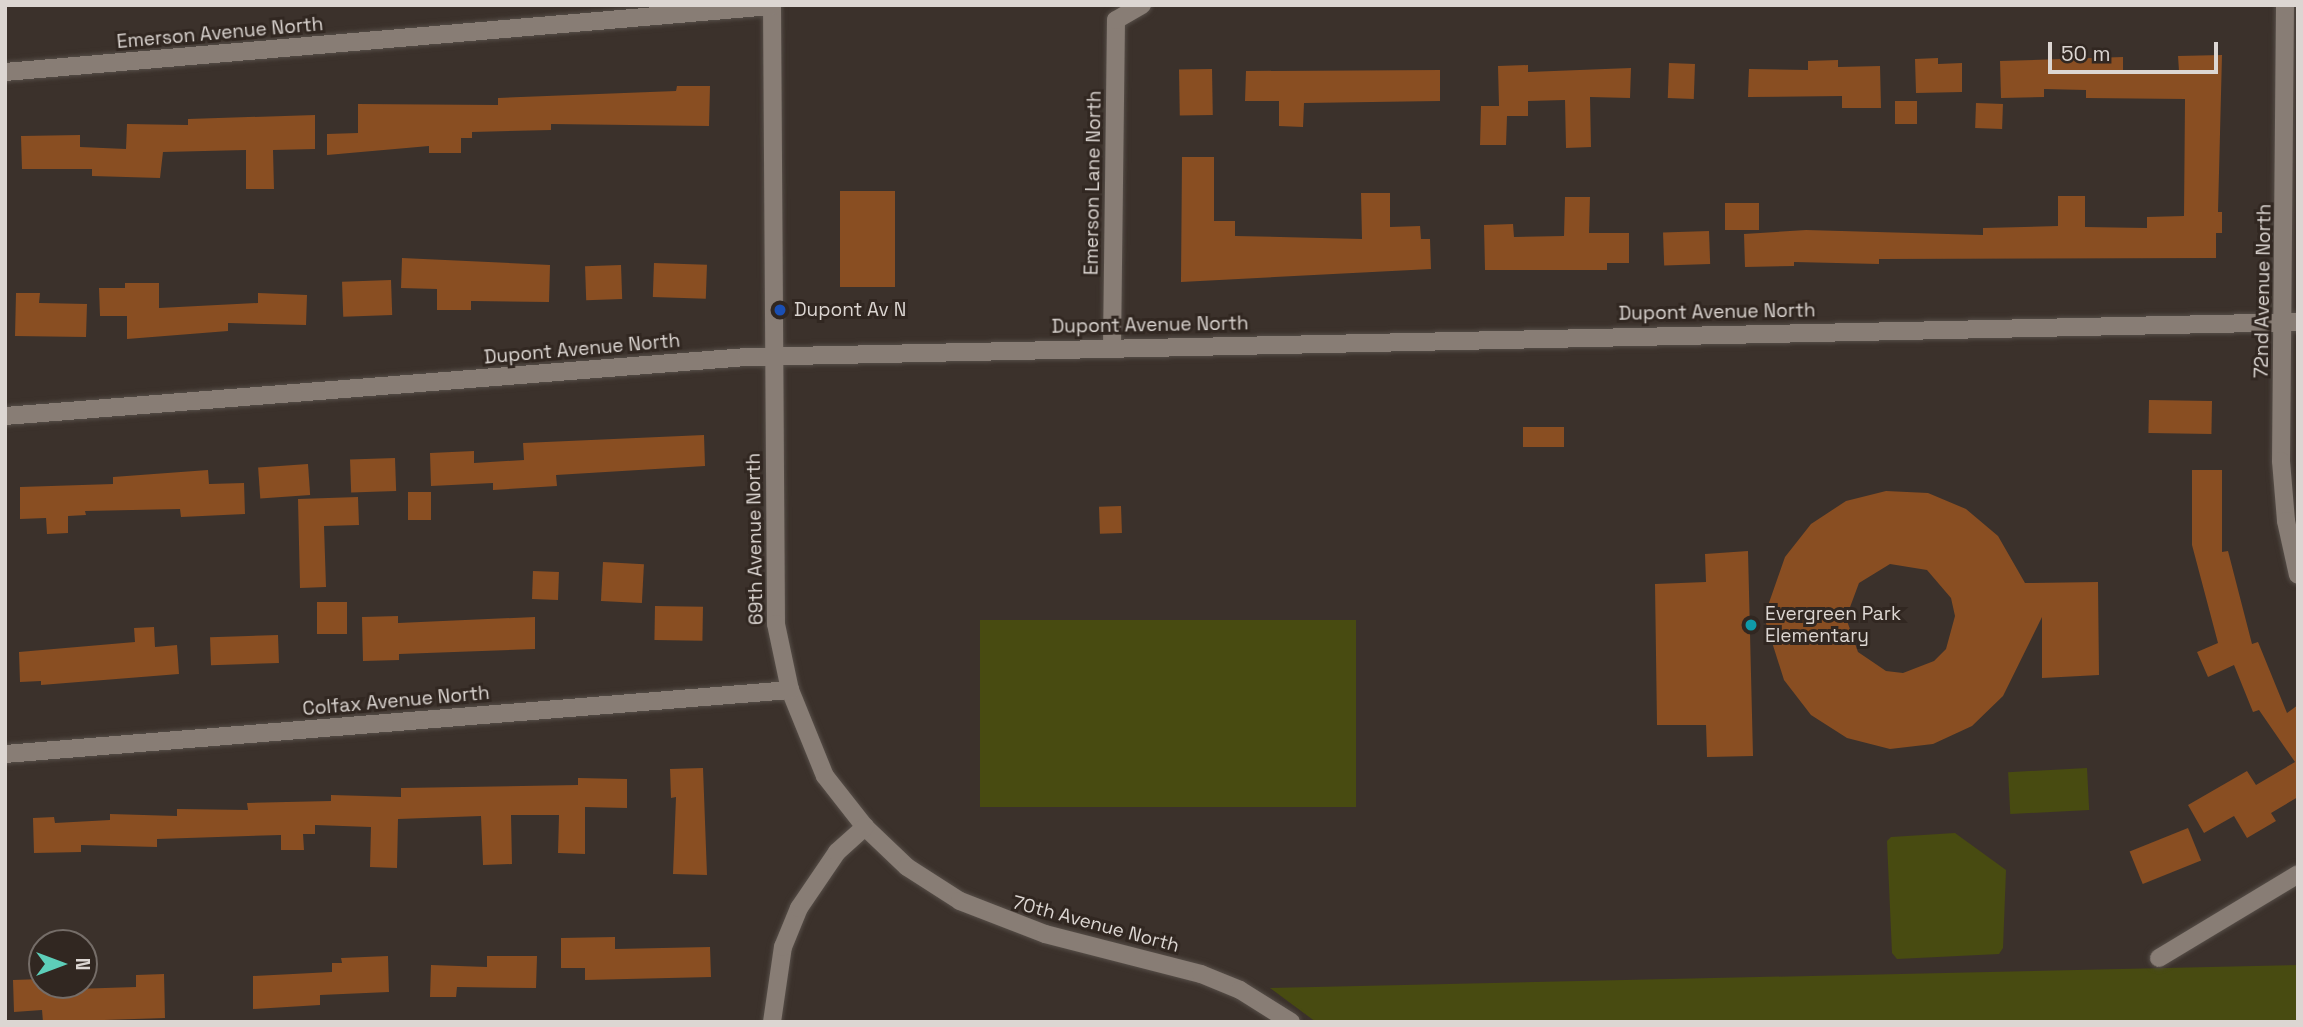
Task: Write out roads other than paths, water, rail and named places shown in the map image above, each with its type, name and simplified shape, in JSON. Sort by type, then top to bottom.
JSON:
[{"type":"street","name":"Emerson Avenue North","points":[[5,72],[772,5]]},
{"type":"street","name":"69th Avenue North","points":[[772,5],[776,624],[789,690],[825,776],[865,827]]},
{"type":"street","name":"Emerson Lane North","points":[[1112,347],[1116,20],[1142,5]]},
{"type":"street","name":"72nd Avenue North","points":[[2285,5],[2291,322],[2281,461],[2286,521],[2298,575]]},
{"type":"street","name":"Dupont Avenue North","points":[[5,416],[774,356],[2291,322]]},
{"type":"street","name":"Colfax Avenue North","points":[[5,754],[789,690]]},
{"type":"street","points":[[772,1022],[783,947],[799,908],[837,852],[865,827]]},
{"type":"street","name":"70th Avenue North","points":[[865,827],[907,867],[960,901],[1002,920],[1200,974],[1240,990],[1291,1022]]},
{"type":"street","points":[[2159,958],[2298,874]]},
{"type":"place","name":"Dupont Av N","points":[[780,310]]},
{"type":"place","name":"Evergreen Park Elementary","points":[[1751,625]]}]
